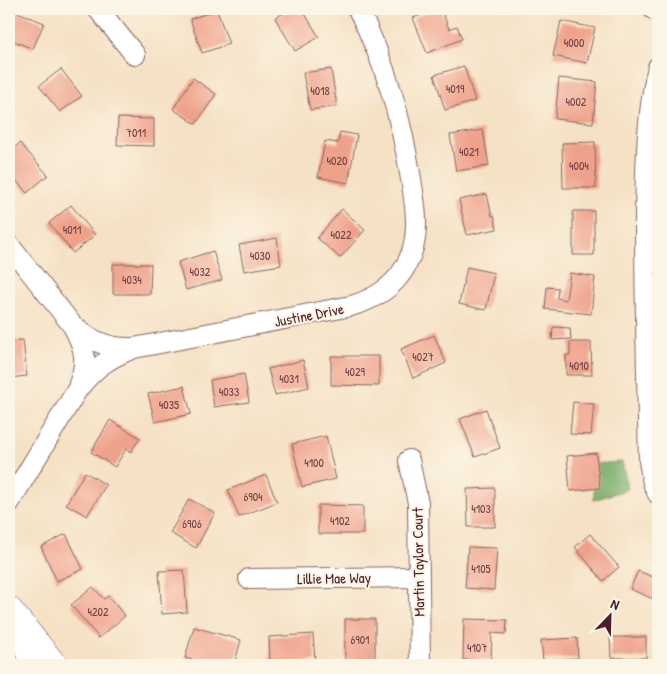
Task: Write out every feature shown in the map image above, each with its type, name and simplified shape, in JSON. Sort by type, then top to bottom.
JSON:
[{"type":"main road","points":[[16,620],[34,665]]},
{"type":"main road","points":[[16,620],[53,665]]},
{"type":"street","points":[[98,9],[135,55]]},
{"type":"street","name":"Justine Drive","points":[[9,503],[77,390],[99,366],[116,355],[134,348],[368,302],[385,292],[405,269],[412,252],[415,233],[415,206],[405,143],[389,80],[373,39],[358,9]]},
{"type":"street","points":[[653,9],[658,12]]},
{"type":"street","points":[[658,67],[650,123],[646,178],[645,236],[649,462],[653,483],[658,494]]},
{"type":"street","points":[[9,245],[73,326],[81,341],[85,359],[84,372],[77,390]]},
{"type":"street","points":[[73,326],[85,336],[102,344],[120,348],[134,348]]},
{"type":"street","name":"Martin Taylor Court","points":[[409,460],[418,503],[420,665]]},
{"type":"street","name":"Lillie Mae Way","points":[[249,579],[419,577]]},
{"type":"green space","points":[[622,462],[628,489],[594,500],[594,464]]},
{"type":"building","points":[[10,9],[44,23],[33,49],[9,39]]},
{"type":"building","points":[[291,9],[302,9],[319,37],[295,51],[275,18]]},
{"type":"building","points":[[441,9],[449,29],[457,26],[462,39],[427,53],[413,18]]},
{"type":"building","points":[[217,10],[229,44],[202,53],[190,19]]},
{"type":"building","points":[[561,21],[595,28],[587,63],[553,56]]},
{"type":"building","points":[[464,66],[475,101],[445,110],[434,75]]},
{"type":"building","points":[[61,69],[82,96],[60,112],[39,86]]},
{"type":"building","points":[[331,69],[337,106],[310,110],[303,73]]},
{"type":"building","points":[[193,78],[216,94],[196,124],[173,109]]},
{"type":"building","points":[[559,78],[597,82],[593,123],[555,119]]},
{"type":"building","points":[[118,118],[154,119],[154,146],[117,145]]},
{"type":"building","points":[[483,130],[489,166],[456,171],[450,135]]},
{"type":"building","points":[[340,132],[357,135],[348,183],[318,177],[325,141],[338,143]]},
{"type":"building","points":[[595,142],[596,188],[563,188],[562,143]]},
{"type":"building","points":[[20,143],[48,175],[27,193],[9,172],[9,152]]},
{"type":"building","points":[[487,194],[497,229],[467,235],[459,200]]},
{"type":"building","points":[[71,205],[95,235],[73,253],[49,223]]},
{"type":"building","points":[[342,209],[365,230],[340,258],[317,238]]},
{"type":"building","points":[[573,211],[594,211],[594,255],[573,255]]},
{"type":"building","points":[[277,238],[281,265],[244,271],[239,245]]},
{"type":"building","points":[[213,251],[222,280],[186,290],[178,262]]},
{"type":"building","points":[[113,264],[151,264],[150,294],[113,294]]},
{"type":"building","points":[[467,267],[494,273],[486,310],[459,304]]},
{"type":"building","points":[[570,273],[595,277],[591,314],[545,309],[547,287],[558,288],[557,298],[566,300]]},
{"type":"building","points":[[553,327],[570,328],[571,339],[552,340]]},
{"type":"building","points":[[434,335],[446,363],[413,378],[401,349]]},
{"type":"building","points":[[23,340],[27,376],[9,378],[9,341]]},
{"type":"building","points":[[570,342],[591,342],[592,375],[566,375],[566,355],[570,355]]},
{"type":"building","points":[[331,356],[379,356],[379,386],[331,385]]},
{"type":"building","points":[[303,360],[309,387],[275,395],[268,369]]},
{"type":"building","points":[[244,374],[249,402],[214,407],[210,380]]},
{"type":"building","points":[[184,386],[191,414],[155,422],[148,394]]},
{"type":"building","points":[[573,402],[594,404],[591,435],[570,434]]},
{"type":"building","points":[[486,409],[500,448],[475,457],[460,419]]},
{"type":"building","points":[[110,420],[140,438],[131,452],[126,449],[115,467],[91,452]]},
{"type":"building","points":[[326,436],[336,479],[302,487],[292,444]]},
{"type":"building","points":[[596,453],[600,488],[570,491],[567,456]]},
{"type":"building","points":[[85,472],[106,485],[87,516],[66,504]]},
{"type":"building","points":[[266,475],[277,502],[239,517],[228,490]]},
{"type":"building","points":[[495,488],[495,527],[468,527],[467,489]]},
{"type":"building","points":[[189,499],[215,513],[196,548],[170,533]]},
{"type":"building","points":[[318,505],[363,506],[363,534],[318,534]]},
{"type":"building","points":[[66,534],[83,569],[57,581],[41,547]]},
{"type":"building","points":[[590,534],[619,567],[603,581],[575,547]]},
{"type":"building","points":[[468,547],[497,548],[494,590],[465,588]]},
{"type":"building","points":[[184,570],[187,612],[162,614],[159,571]]},
{"type":"building","points":[[638,571],[658,579],[658,601],[630,589]]},
{"type":"building","points":[[93,587],[104,599],[108,596],[125,616],[99,638],[71,605]]},
{"type":"building","points":[[345,619],[375,619],[375,660],[345,660]]},
{"type":"building","points":[[464,619],[507,620],[506,634],[492,633],[491,661],[463,660]]},
{"type":"building","points":[[194,627],[241,640],[234,665],[211,665],[185,658]]},
{"type":"building","points":[[313,634],[315,661],[270,663],[269,637]]},
{"type":"building","points":[[610,637],[646,637],[646,658],[611,658]]},
{"type":"building","points":[[577,638],[578,658],[543,660],[541,640]]}]
